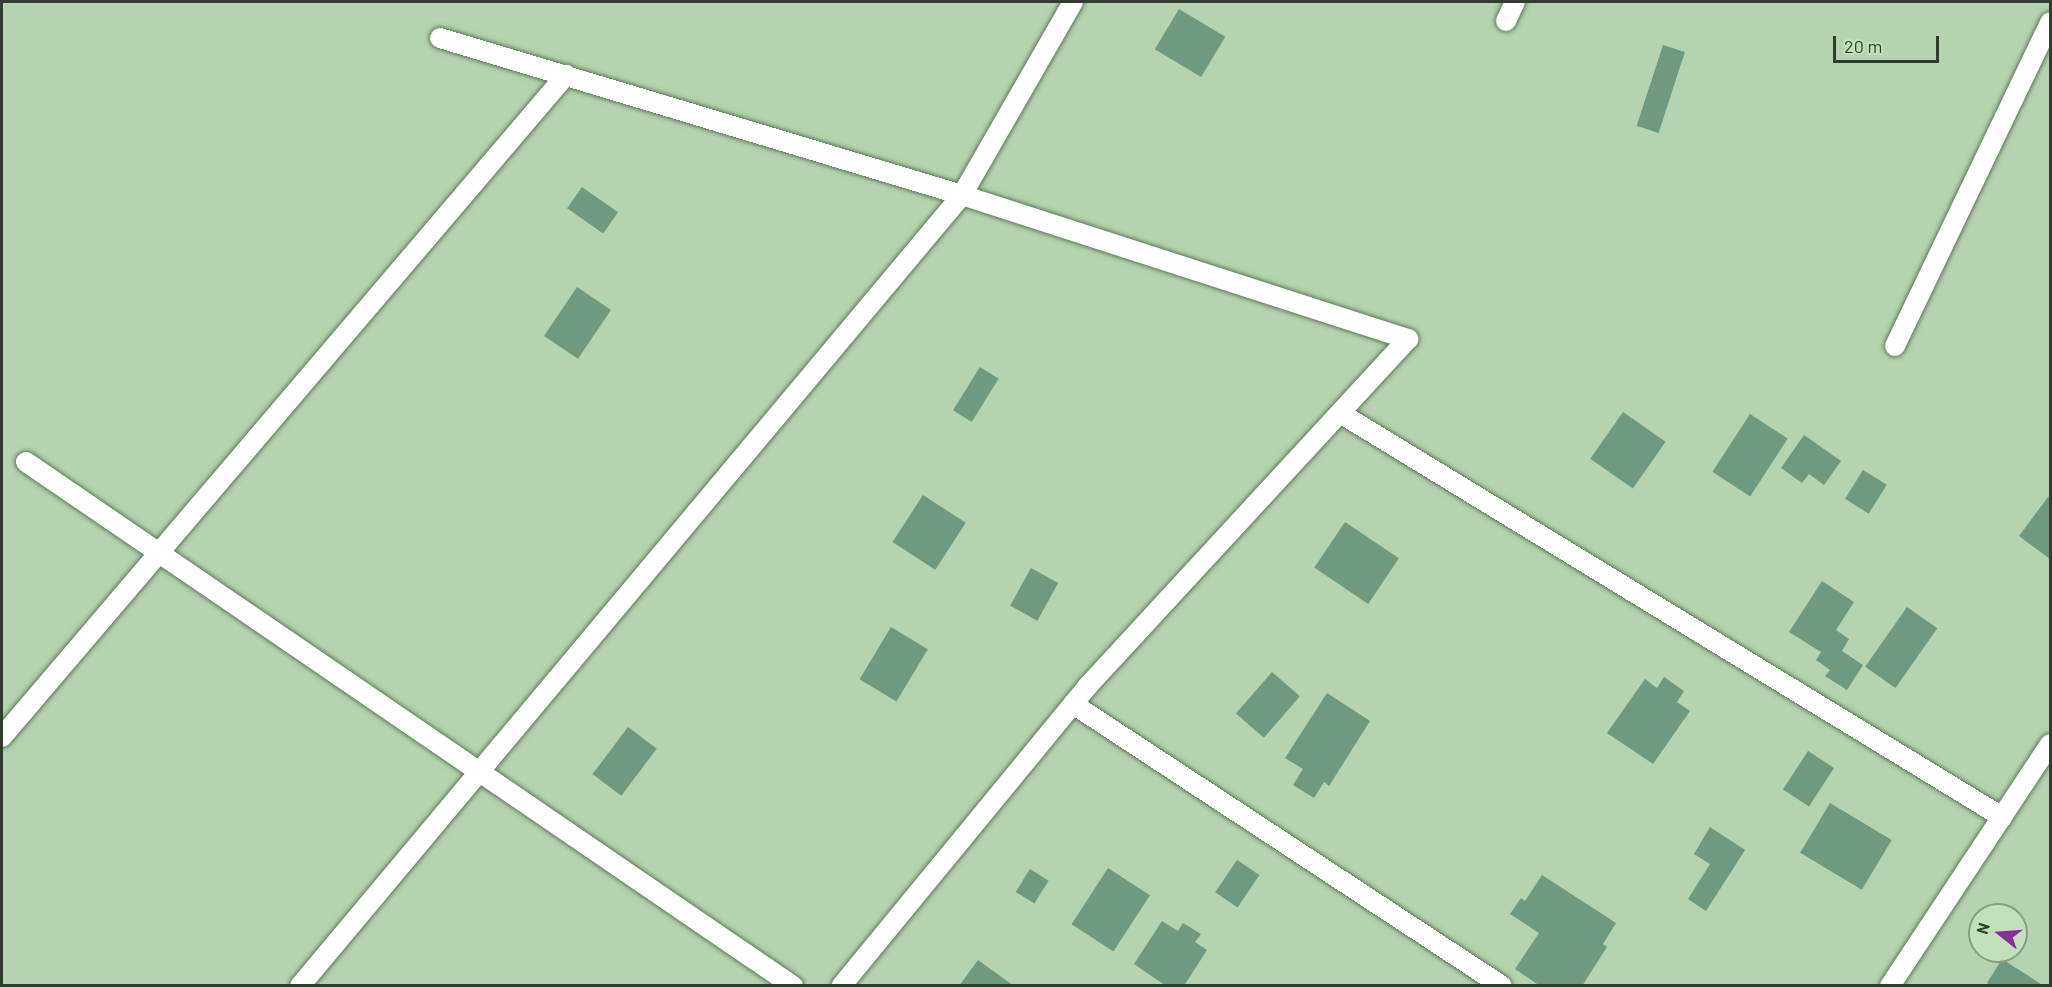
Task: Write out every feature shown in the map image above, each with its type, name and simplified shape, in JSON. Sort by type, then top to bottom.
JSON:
[{"type":"lane","points":[[300,986],[962,195],[1073,2]]},
{"type":"lane","points":[[1506,21],[1515,2]]},
{"type":"lane","points":[[1895,346],[2050,22]]},
{"type":"lane","points":[[440,38],[962,195],[1408,339],[1073,704],[841,986]]},
{"type":"lane","points":[[2,737],[566,75]]},
{"type":"lane","points":[[1340,413],[2002,817]]},
{"type":"lane","points":[[26,462],[793,986]]},
{"type":"lane","points":[[1073,704],[1502,986]]},
{"type":"lane","points":[[1890,986],[2050,744]]},
{"type":"building","points":[[1179,9],[1225,37],[1201,77],[1155,49]]},
{"type":"building","points":[[1663,45],[1685,52],[1659,133],[1637,126]]},
{"type":"building","points":[[582,187],[618,212],[603,234],[567,208]]},
{"type":"building","points":[[577,287],[611,310],[578,359],[544,336]]},
{"type":"building","points":[[980,367],[999,379],[972,422],[953,410]]},
{"type":"building","points":[[1623,412],[1666,442],[1633,489],[1590,459]]},
{"type":"building","points":[[1750,414],[1788,439],[1750,496],[1712,472]]},
{"type":"building","points":[[1804,435],[1841,461],[1824,485],[1809,474],[1802,483],[1781,468]]},
{"type":"building","points":[[1863,470],[1887,485],[1869,514],[1845,499]]},
{"type":"building","points":[[923,495],[966,523],[935,570],[893,542]]},
{"type":"building","points":[[2048,497],[2050,499],[2050,559],[2019,536]]},
{"type":"building","points":[[1345,522],[1399,558],[1368,604],[1314,568]]},
{"type":"building","points":[[1031,568],[1058,583],[1037,621],[1010,606]]},
{"type":"building","points":[[1822,581],[1854,602],[1836,630],[1849,639],[1842,651],[1863,665],[1847,690],[1825,676],[1830,670],[1816,660],[1821,652],[1789,632]]},
{"type":"building","points":[[1907,607],[1937,628],[1895,688],[1865,667]]},
{"type":"building","points":[[891,627],[928,649],[896,701],[860,679]]},
{"type":"building","points":[[1272,672],[1300,696],[1264,738],[1236,714]]},
{"type":"building","points":[[1664,677],[1684,691],[1677,702],[1690,711],[1653,764],[1607,733],[1645,679],[1657,688]]},
{"type":"building","points":[[1327,693],[1370,721],[1329,786],[1324,782],[1314,798],[1293,785],[1303,769],[1285,758]]},
{"type":"building","points":[[628,727],[657,749],[621,796],[592,774]]},
{"type":"building","points":[[1808,751],[1834,768],[1809,806],[1783,790]]},
{"type":"building","points":[[1830,803],[1892,840],[1862,890],[1800,853]]},
{"type":"building","points":[[1710,827],[1745,850],[1706,911],[1688,899],[1710,864],[1694,854]]},
{"type":"building","points":[[1237,860],[1259,875],[1238,907],[1215,892]]},
{"type":"building","points":[[1108,868],[1150,895],[1113,951],[1072,924]]},
{"type":"building","points":[[1030,869],[1049,881],[1034,904],[1016,892]]},
{"type":"building","points":[[1542,875],[1616,923],[1603,944],[1607,947],[1582,986],[1540,986],[1515,969],[1539,933],[1510,914],[1521,898],[1525,901]]},
{"type":"building","points":[[1162,921],[1178,931],[1183,923],[1201,934],[1195,942],[1207,950],[1184,986],[1166,986],[1134,964]]},
{"type":"building","points":[[978,960],[1014,986],[959,986]]},
{"type":"building","points":[[2000,963],[2008,963],[2044,986],[1991,986],[1987,983]]}]
